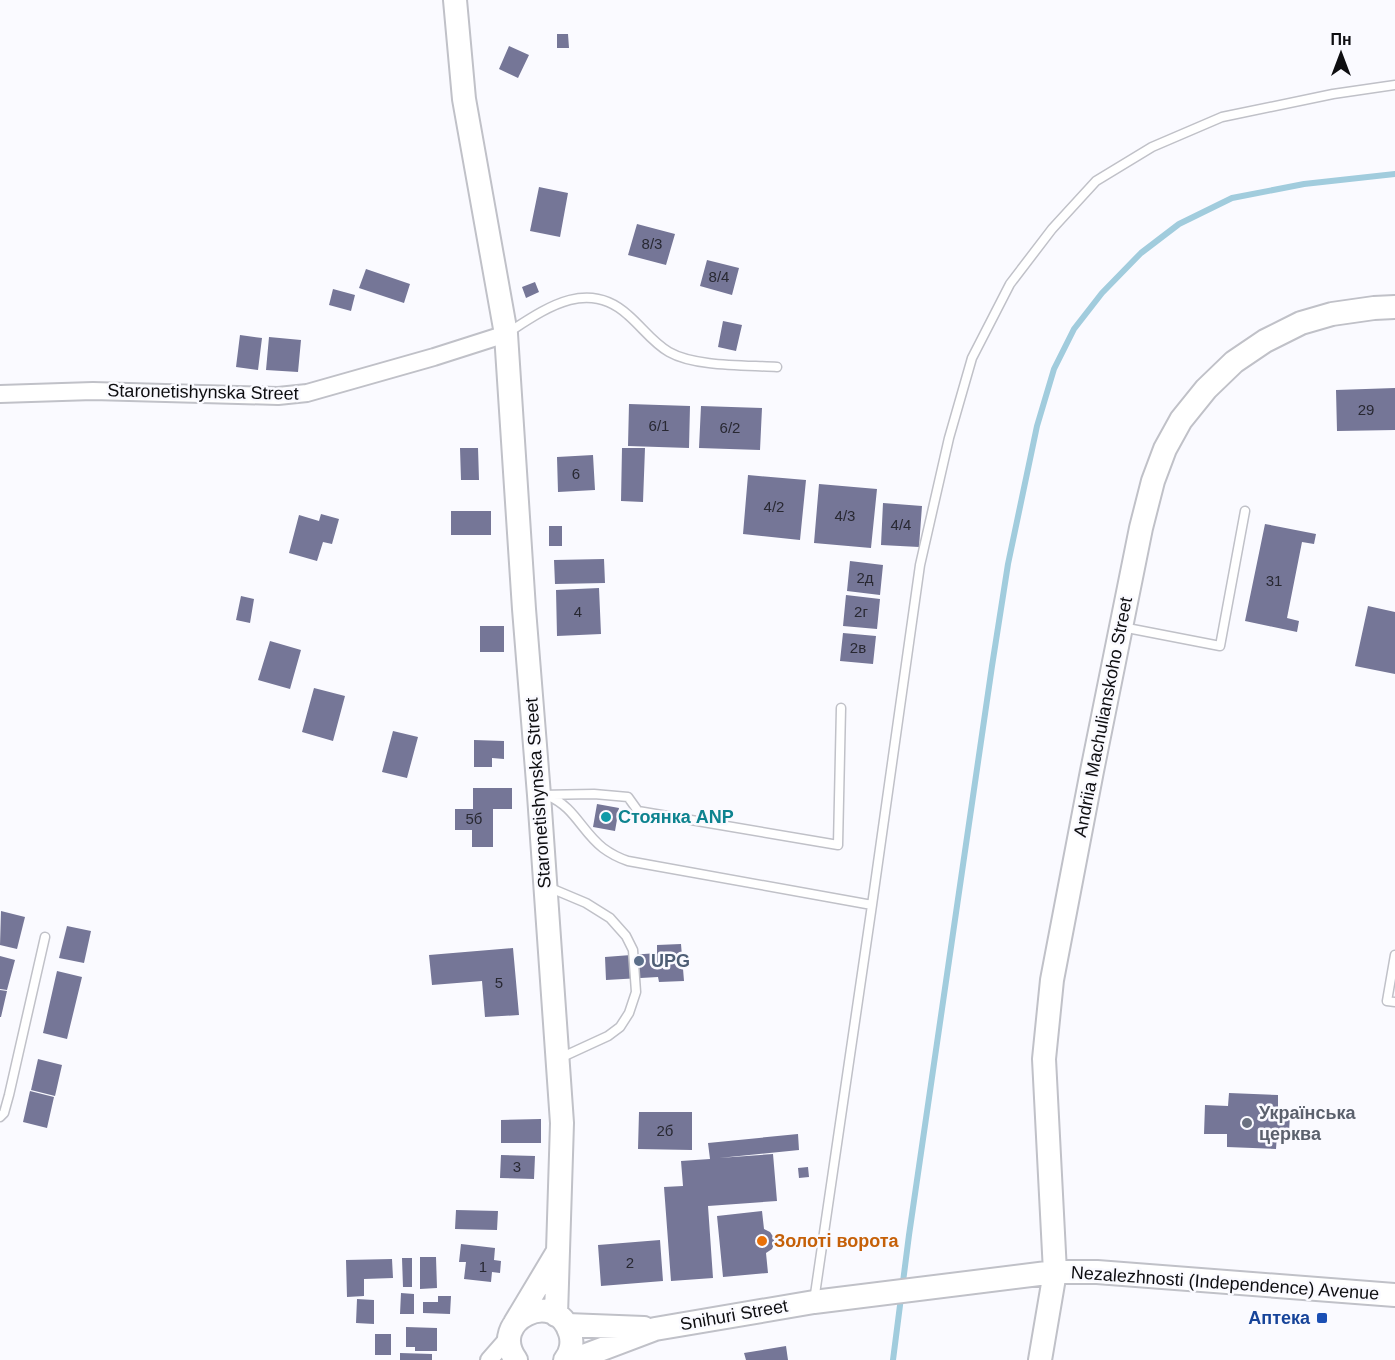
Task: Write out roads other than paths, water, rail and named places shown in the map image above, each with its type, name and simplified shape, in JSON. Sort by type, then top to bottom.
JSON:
[{"type":"main road","name":"Staronetishynska Street","points":[[455,0],[464,99],[506,334],[562,1123],[558,1252],[562,1320],[571,1335],[571,1346],[565,1360]]},
{"type":"main road","name":"Andriia Machulianskoho Street","points":[[1041,1360],[1055,1272],[1044,1059],[1051,991],[1065,909],[1122,626],[1142,528],[1157,470],[1180,420],[1206,389],[1234,362],[1257,346],[1301,323],[1332,314],[1374,308],[1395,308]]},
{"type":"main road","name":"Staronetishynska Street","points":[[512,1330],[558,1252]]},
{"type":"main road","name":"Nezalezhnosti (Independence) Avenue","points":[[814,1302],[1055,1272],[1097,1272],[1395,1295]]},
{"type":"main road","name":"Snihuri Street","points":[[573,1360],[655,1329],[814,1302]]},
{"type":"main road","name":"Snihuri Street","points":[[512,1330],[521,1317],[538,1311],[548,1311],[562,1320],[655,1329]]},
{"type":"main road","points":[[512,1330],[509,1346],[516,1360]]},
{"type":"street","name":"Staronetishynska Street","points":[[0,394],[93,391],[278,396],[308,393],[506,334]]},
{"type":"street","points":[[489,1360],[512,1330]]},
{"type":"lane","points":[[814,1302],[920,565],[950,438],[972,358],[1010,284],[1052,229],[1096,181],[1152,147],[1222,117],[1334,94],[1395,86]]},
{"type":"lane","points":[[506,334],[557,304],[580,298],[597,298],[613,303],[670,353],[696,361],[777,368]]},
{"type":"lane","points":[[1122,626],[1220,646],[1245,511]]},
{"type":"lane","points":[[539,795],[594,794],[628,797],[638,811],[838,845],[841,708]]},
{"type":"lane","points":[[539,795],[549,796],[561,802],[570,809],[602,848],[628,861],[872,905]]},
{"type":"lane","points":[[546,886],[586,903],[610,918],[626,936],[633,950],[636,992],[629,1013],[620,1027],[608,1036],[558,1059]]},
{"type":"lane","points":[[0,1117],[4,1113],[9,1095],[45,937]]},
{"type":"lane","points":[[1395,955],[1387,1001],[1395,1002]]},
{"type":"waterway","points":[[893,1360],[909,1235],[1008,564],[1037,426],[1054,369],[1074,329],[1102,293],[1141,253],[1179,224],[1232,198],[1304,184],[1395,174]]},
{"type":"place","name":"Стоянка ANP","points":[[606,817]]},
{"type":"place","name":"UPG","points":[[639,961]]},
{"type":"place","name":"Українська церква","points":[[1247,1123]]},
{"type":"place","name":"Золоті ворота","points":[[762,1241]]},
{"type":"place","name":"Аптека","points":[[1322,1318]]}]
